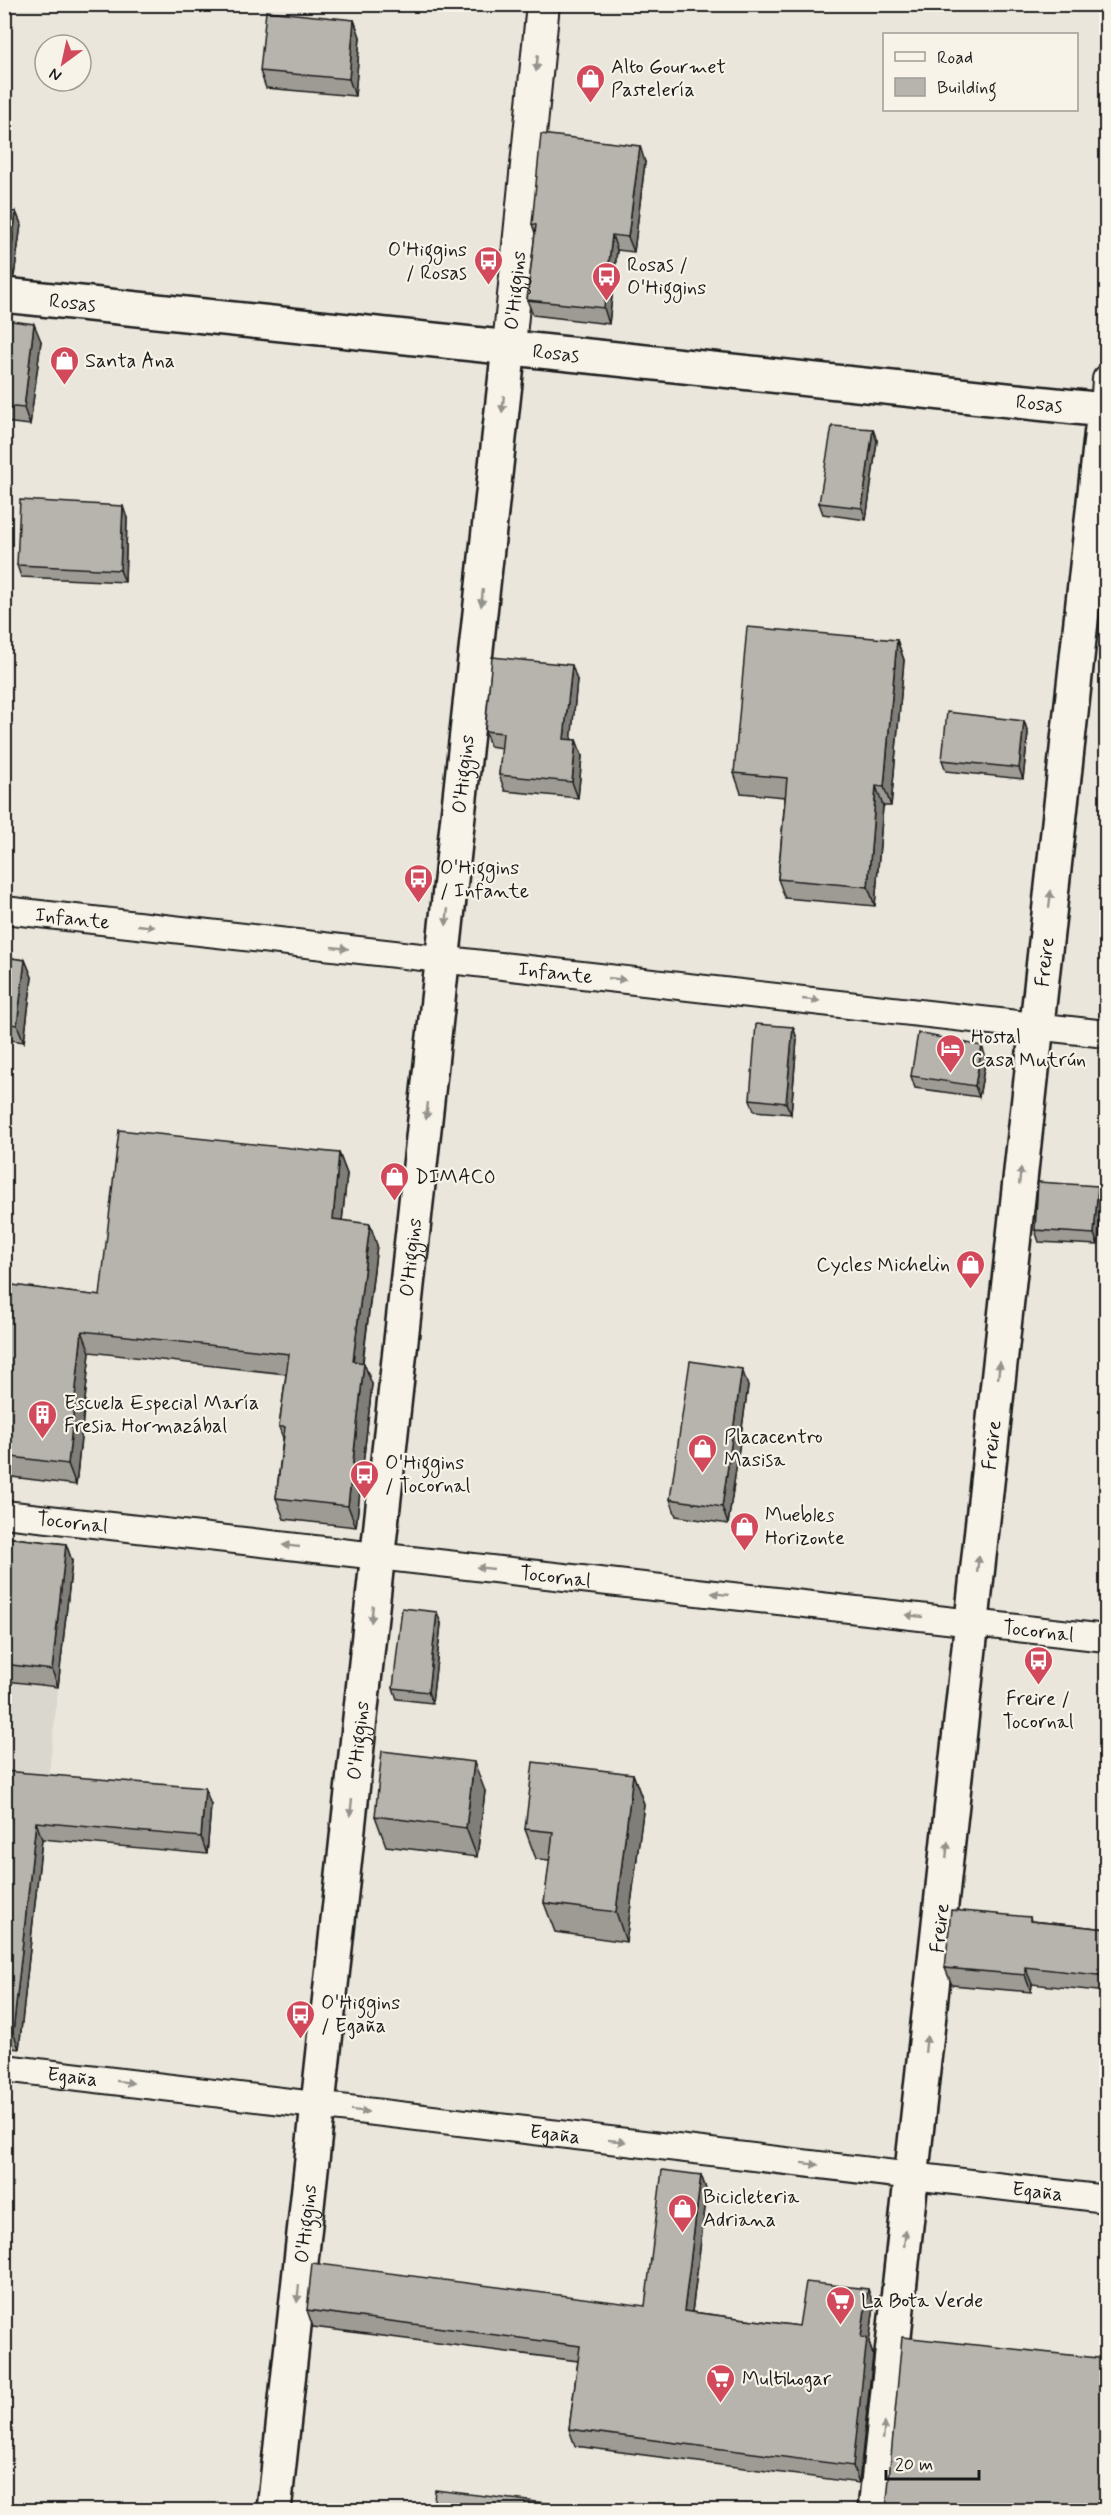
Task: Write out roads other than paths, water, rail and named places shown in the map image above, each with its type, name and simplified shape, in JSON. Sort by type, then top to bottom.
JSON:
[{"type":"main road","name":"Rosas","points":[[4,295],[509,346],[1106,400]]},
{"type":"main road","name":"O'Higgins","points":[[274,2511],[509,346]]},
{"type":"main road","name":"Freire","points":[[875,2511],[1106,400]]},
{"type":"street","name":"O'Higgins","points":[[509,346],[543,4]]},
{"type":"street","name":"Infante","points":[[4,910],[1107,1034]]},
{"type":"street","name":"Tocornal","points":[[4,1514],[1107,1638]]},
{"type":"street","name":"Egaña","points":[[4,2068],[1107,2199]]},
{"type":"place","name":"Alto Gourmet Pastelería","points":[[590,104]]},
{"type":"place","name":"O'Higgins / Rosas","points":[[488,286]]},
{"type":"place","name":"Rosas / O'Higgins","points":[[606,302]]},
{"type":"place","name":"Santa Ana","points":[[64,386]]},
{"type":"place","name":"O'Higgins / Infante","points":[[419,904]]},
{"type":"place","name":"Hostal Casa Mutrún","points":[[950,1074]]},
{"type":"place","name":"DIMACO","points":[[394,1202]]},
{"type":"place","name":"Cycles Michelin","points":[[971,1290]]},
{"type":"place","name":"Escuela Especial María Fresia Hormazábal","points":[[43,1440]]},
{"type":"place","name":"Placacentro Masisa","points":[[703,1474]]},
{"type":"place","name":"O'Higgins / Tocornal","points":[[364,1500]]},
{"type":"place","name":"Muebles Horizonte","points":[[744,1552]]},
{"type":"place","name":"Freire / Tocornal","points":[[1038,1686]]},
{"type":"place","name":"O'Higgins / Egaña","points":[[300,2040]]},
{"type":"place","name":"Bicicleteria Adriana","points":[[682,2234]]},
{"type":"place","name":"La Bota Verde","points":[[840,2326]]},
{"type":"place","name":"Multihogar","points":[[721,2404]]}]
